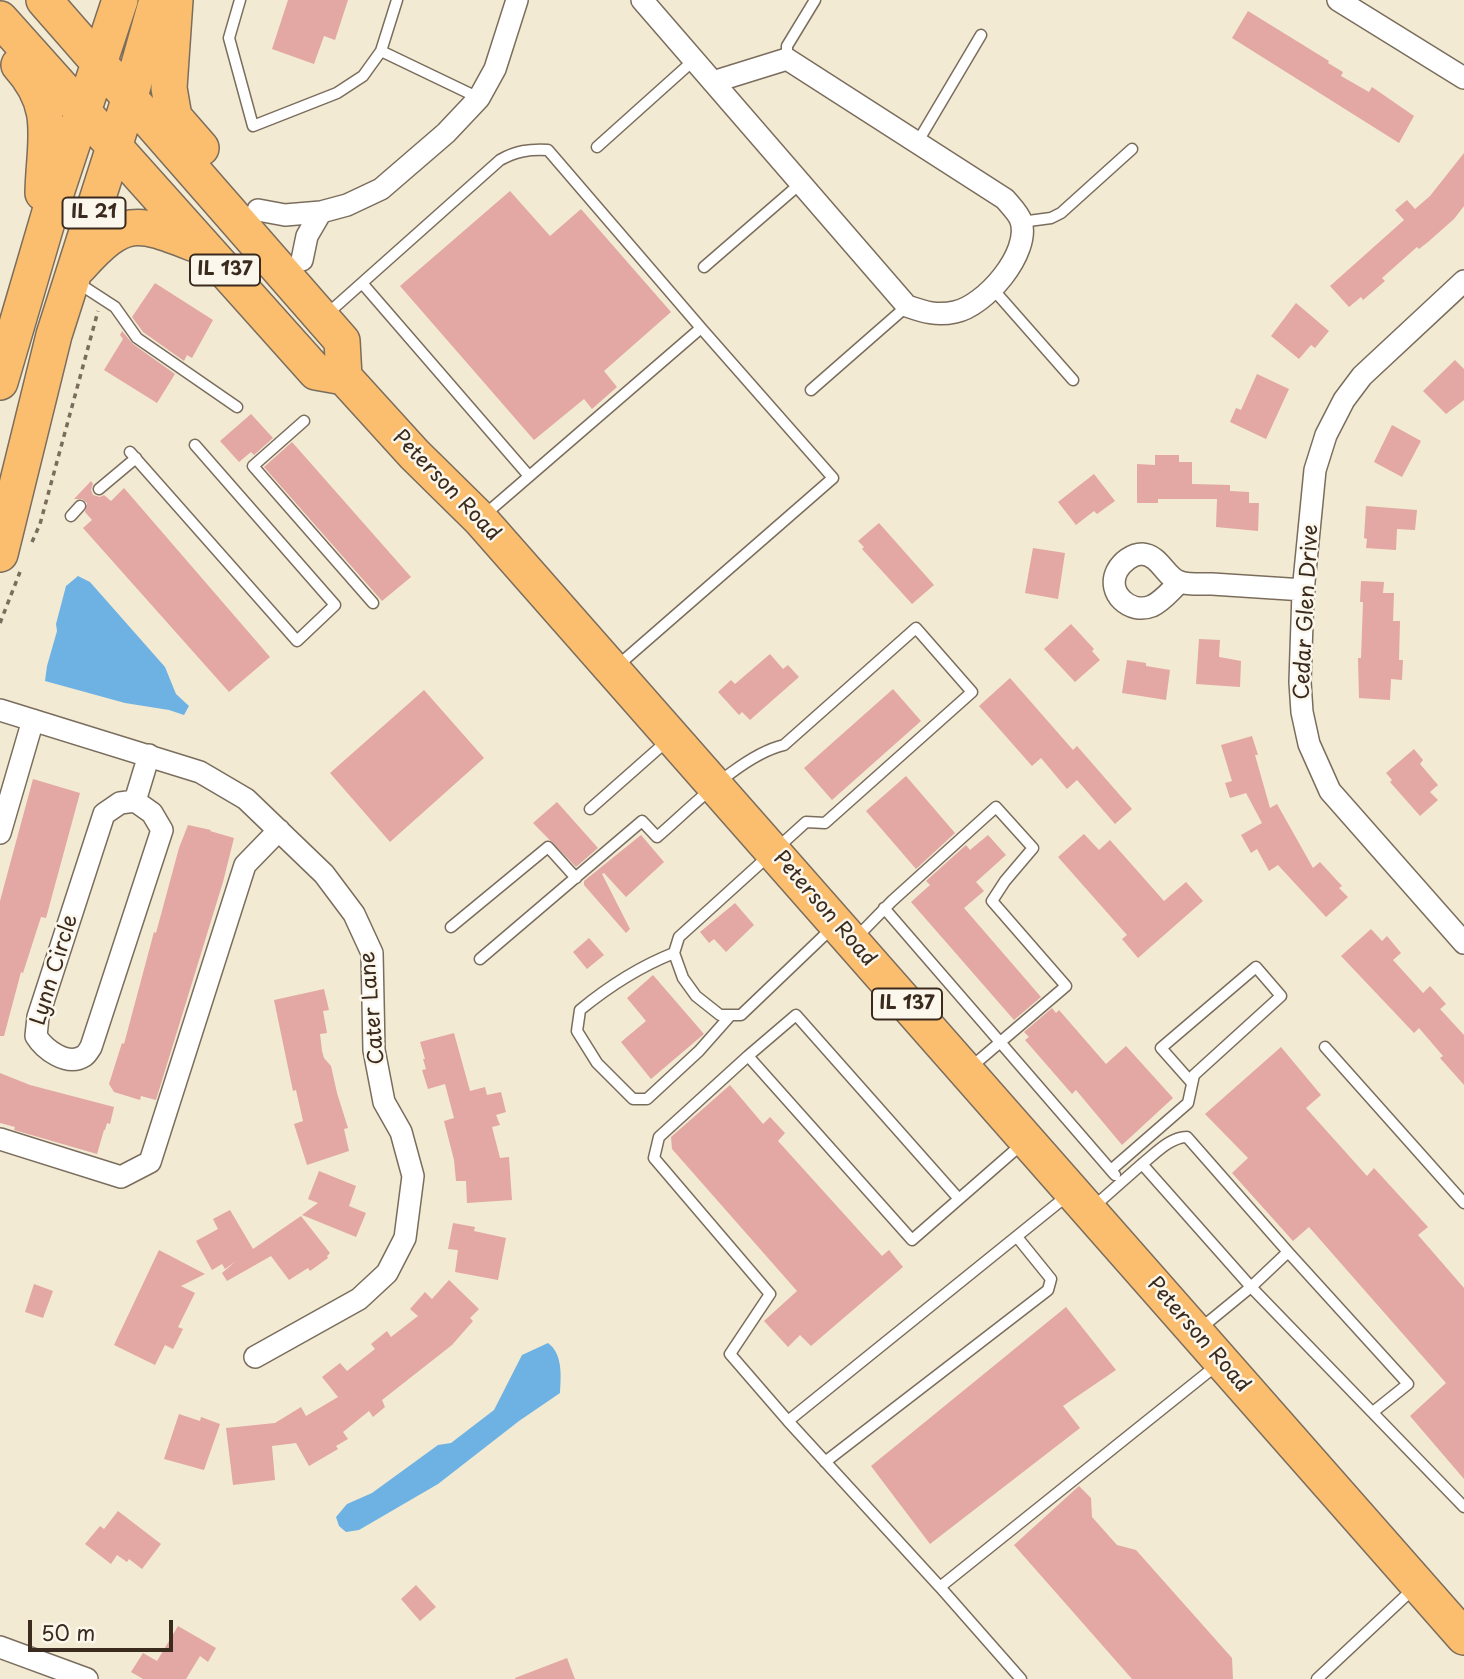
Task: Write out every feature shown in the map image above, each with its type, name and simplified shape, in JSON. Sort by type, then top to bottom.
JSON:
[{"type":"main road","name":"IL 137","points":[[0,19],[316,372],[344,377],[342,341],[44,0]]},
{"type":"main road","name":"IL 21","points":[[0,382],[42,239],[120,0]]},
{"type":"main road","name":"IL 21","points":[[0,554],[54,335],[115,147],[157,0]]},
{"type":"main road","points":[[175,0],[169,88],[174,117],[308,266],[316,311]]},
{"type":"main road","points":[[0,44],[41,95],[47,123],[42,239]]},
{"type":"main road","points":[[75,275],[101,243],[129,228],[151,227],[205,248]]},
{"type":"main road","name":"Peterson Road","points":[[344,377],[414,454],[480,519],[1464,1637]]},
{"type":"street","points":[[257,210],[285,215],[321,212],[347,205],[381,189],[446,133],[479,98],[495,69],[517,0]]},
{"type":"street","points":[[642,0],[713,82],[801,183],[907,306],[929,314],[957,312],[977,302],[1009,271],[1020,246],[1021,222],[1005,199],[787,59],[713,82]]},
{"type":"street","points":[[1338,0],[1464,78]]},
{"type":"street","points":[[302,260],[307,236],[321,212]]},
{"type":"street","name":"Cedar Glen Drive","points":[[1464,281],[1370,367],[1353,386],[1322,444],[1315,470],[1304,590],[1300,682],[1302,712],[1309,744],[1322,777],[1336,800],[1464,943]]},
{"type":"street","points":[[1181,582],[1304,590]]},
{"type":"street","name":"Cater Lane","points":[[0,710],[200,772],[246,799],[331,884],[354,914],[372,953],[374,1050],[384,1102],[401,1132],[413,1175],[405,1238],[387,1273],[359,1299],[255,1357]]},
{"type":"street","points":[[0,833],[33,720]]},
{"type":"street","points":[[135,801],[149,755]]},
{"type":"street","name":"Lynn Circle","points":[[135,801],[152,813],[162,830],[91,1047],[84,1056],[71,1060],[44,1049],[36,1036],[38,1017],[104,814],[120,803],[135,801]]},
{"type":"street","points":[[0,1139],[121,1177],[150,1162],[245,865],[279,830]]},
{"type":"street","points":[[0,1647],[87,1678]]},
{"type":"lane","points":[[240,0],[229,38],[253,126],[337,93],[363,76],[380,51],[397,0]]},
{"type":"lane","points":[[787,59],[787,46],[815,0]]},
{"type":"lane","points":[[917,143],[981,35]]},
{"type":"lane","points":[[380,51],[479,98]]},
{"type":"lane","points":[[597,147],[694,60]]},
{"type":"lane","points":[[1021,222],[1051,218],[1060,213],[1132,149]]},
{"type":"lane","points":[[316,311],[362,283],[500,160],[513,152],[548,150],[833,478],[613,670]]},
{"type":"lane","points":[[704,267],[801,183]]},
{"type":"lane","points":[[75,275],[115,307],[137,338],[237,407]]},
{"type":"lane","points":[[362,283],[529,476]]},
{"type":"lane","points":[[992,288],[1073,380]]},
{"type":"lane","points":[[811,390],[907,306]]},
{"type":"lane","points":[[480,519],[701,328]]},
{"type":"lane","points":[[304,421],[253,466],[373,603]]},
{"type":"lane","points":[[99,489],[133,455],[297,641],[335,605],[195,445]]},
{"type":"lane","points":[[71,516],[80,506]]},
{"type":"lane","points":[[480,960],[642,821],[657,837],[751,758],[770,748],[784,745],[916,628],[972,692],[825,822],[806,822],[679,937],[674,953],[684,978],[696,996],[720,1015],[741,1015],[844,933],[884,908],[996,807],[1033,848],[992,901],[1066,986],[966,1071]]},
{"type":"lane","points":[[590,809],[671,736]]},
{"type":"lane","points":[[451,927],[548,847],[576,878]]},
{"type":"lane","points":[[884,908],[1122,1182]]},
{"type":"lane","points":[[674,953],[600,993],[580,1010],[577,1031],[597,1063],[633,1099],[647,1099],[699,1051],[730,1016]]},
{"type":"lane","points":[[1111,1170],[1188,1103],[1194,1075],[1282,996],[1256,967],[1161,1048],[1192,1083]]},
{"type":"lane","points":[[959,1199],[796,1015],[659,1137],[654,1158],[770,1294],[730,1354],[1021,1679]]},
{"type":"lane","points":[[1325,1047],[1464,1203]]},
{"type":"lane","points":[[748,1056],[912,1240],[1027,1140]]},
{"type":"lane","points":[[788,1421],[1017,1237],[1081,1201],[1122,1182],[1180,1137],[1187,1137],[1408,1384],[1373,1412]]},
{"type":"lane","points":[[1142,1164],[1251,1287],[1464,1507]]},
{"type":"lane","points":[[825,1462],[1048,1290],[1051,1279],[1017,1237]]},
{"type":"lane","points":[[1196,1332],[1289,1252]]},
{"type":"lane","points":[[940,1587],[1221,1361]]},
{"type":"lane","points":[[1317,1679],[1418,1584]]},
{"type":"water","points":[[78,576],[90,582],[165,667],[176,694],[189,706],[184,715],[125,703],[45,681],[66,586]]},
{"type":"water","points":[[548,1343],[559,1359],[560,1393],[438,1484],[359,1530],[346,1532],[339,1526],[336,1517],[347,1504],[372,1493],[438,1445],[451,1443],[494,1410],[522,1355]]},
{"type":"building","points":[[288,0],[348,0],[335,40],[324,36],[314,64],[272,49]]},
{"type":"building","points":[[1248,11],[1329,61],[1328,63],[1343,72],[1341,76],[1369,92],[1372,87],[1414,116],[1399,143],[1232,38]]},
{"type":"building","points":[[1464,153],[1464,206],[1454,219],[1428,242],[1419,249],[1417,247],[1382,278],[1385,281],[1363,300],[1361,297],[1349,307],[1330,286],[1404,220],[1395,210],[1407,200],[1415,209],[1430,196]]},
{"type":"building","points":[[510,191],[550,236],[581,209],[671,312],[604,371],[617,387],[592,409],[584,399],[534,440],[400,286]]},
{"type":"building","points":[[155,283],[213,320],[192,358],[187,355],[184,361],[143,332],[132,317]]},
{"type":"building","points":[[1296,303],[1329,331],[1315,348],[1311,345],[1299,359],[1271,336]]},
{"type":"building","points":[[122,331],[133,344],[175,374],[157,403],[104,370],[123,339],[120,335]]},
{"type":"building","points":[[1455,360],[1464,369],[1464,400],[1446,414],[1423,391]]},
{"type":"building","points":[[1257,374],[1289,389],[1266,439],[1230,422],[1236,408],[1241,410]]},
{"type":"building","points":[[251,414],[273,438],[254,455],[251,452],[239,462],[220,441]]},
{"type":"building","points":[[1392,425],[1421,441],[1402,477],[1374,462]]},
{"type":"building","points":[[292,442],[411,577],[382,601],[264,467]]},
{"type":"building","points":[[1155,455],[1179,455],[1179,462],[1192,462],[1192,484],[1230,485],[1230,491],[1249,492],[1249,503],[1259,503],[1258,531],[1216,527],[1217,499],[1158,499],[1158,503],[1137,503],[1137,464],[1155,465]]},
{"type":"building","points":[[1094,474],[1115,501],[1097,514],[1094,511],[1076,525],[1058,502]]},
{"type":"building","points":[[91,481],[93,495],[104,495],[111,501],[124,488],[270,657],[229,692],[83,528],[92,520],[85,512],[87,503],[82,499],[74,499]]},
{"type":"building","points":[[1366,506],[1417,510],[1415,530],[1397,529],[1396,550],[1366,548]]},
{"type":"building","points":[[879,523],[934,585],[912,604],[862,549],[864,547],[858,541]]},
{"type":"building","points":[[1033,548],[1065,553],[1058,599],[1025,593]]},
{"type":"building","points":[[1361,581],[1384,582],[1383,593],[1394,593],[1393,621],[1400,621],[1399,660],[1403,660],[1402,680],[1391,679],[1390,700],[1359,698],[1358,658],[1361,658],[1363,602],[1360,602]]},
{"type":"building","points":[[1071,624],[1094,649],[1092,651],[1100,660],[1075,682],[1044,649]]},
{"type":"building","points":[[1199,639],[1220,640],[1219,657],[1241,661],[1240,687],[1196,684]]},
{"type":"building","points":[[770,654],[783,669],[788,665],[799,677],[750,720],[742,712],[739,715],[718,692],[731,680],[735,684]]},
{"type":"building","points":[[1127,660],[1170,670],[1166,700],[1122,693]]},
{"type":"building","points":[[1010,678],[1073,750],[1077,746],[1132,809],[1115,824],[1077,780],[1067,789],[1041,758],[1032,766],[979,706]]},
{"type":"building","points":[[893,689],[921,721],[832,800],[804,768]]},
{"type":"building","points":[[424,690],[484,758],[390,842],[330,773]]},
{"type":"building","points":[[1252,736],[1270,808],[1277,804],[1313,868],[1320,862],[1342,886],[1339,888],[1348,897],[1326,917],[1278,865],[1269,871],[1257,849],[1251,853],[1241,835],[1262,823],[1246,793],[1230,798],[1225,783],[1232,781],[1221,745]]},
{"type":"building","points":[[1414,749],[1423,760],[1420,764],[1438,785],[1430,792],[1438,800],[1420,816],[1390,782],[1392,780],[1386,773]]},
{"type":"building","points":[[906,776],[955,833],[916,869],[866,811]]},
{"type":"building","points":[[33,779],[80,793],[46,918],[41,917],[23,973],[21,972],[4,1036],[0,1036],[0,901]]},
{"type":"building","points":[[557,802],[598,848],[576,867],[533,823]]},
{"type":"building","points":[[188,825],[234,838],[156,1100],[141,1096],[140,1100],[114,1092],[109,1084],[122,1043],[124,1044],[154,932],[156,933]]},
{"type":"building","points":[[1084,834],[1099,850],[1110,840],[1164,901],[1186,882],[1203,901],[1138,958],[1122,939],[1127,935],[1058,857]]},
{"type":"building","points":[[641,835],[664,862],[626,897],[604,873],[602,874],[630,929],[626,933],[584,885],[584,881]]},
{"type":"building","points":[[988,835],[1006,855],[976,882],[984,891],[964,908],[1041,997],[1014,1020],[911,902],[930,885],[926,881],[966,845],[970,850]]},
{"type":"building","points":[[735,903],[754,925],[726,952],[714,939],[709,943],[700,932]]},
{"type":"building","points":[[1371,929],[1382,941],[1387,936],[1401,953],[1393,960],[1423,993],[1430,986],[1446,1004],[1440,1009],[1464,1035],[1464,1085],[1440,1058],[1443,1056],[1419,1028],[1414,1033],[1341,956]]},
{"type":"building","points":[[589,938],[604,955],[587,969],[573,952]]},
{"type":"building","points":[[653,975],[704,1034],[651,1079],[621,1042],[646,1021],[627,998]]},
{"type":"building","points":[[324,989],[329,1010],[323,1011],[327,1033],[320,1034],[322,1051],[331,1066],[348,1128],[344,1129],[349,1151],[307,1165],[294,1124],[303,1121],[296,1090],[293,1091],[274,1000]]},
{"type":"building","points":[[1052,1008],[1056,1013],[1059,1010],[1106,1064],[1126,1046],[1173,1098],[1122,1145],[1076,1090],[1072,1094],[1025,1040],[1029,1037],[1024,1032]]},
{"type":"building","points":[[454,1033],[470,1091],[485,1087],[487,1095],[501,1092],[506,1112],[496,1115],[500,1125],[492,1127],[500,1158],[509,1157],[512,1200],[467,1203],[466,1181],[456,1181],[454,1160],[444,1121],[454,1118],[445,1084],[428,1089],[422,1070],[426,1069],[420,1042]]},
{"type":"building","points":[[1281,1047],[1321,1095],[1306,1108],[1367,1176],[1374,1168],[1428,1227],[1418,1235],[1464,1288],[1464,1479],[1410,1416],[1446,1383],[1309,1227],[1293,1241],[1232,1173],[1248,1158],[1205,1114]]},
{"type":"building","points":[[0,1073],[30,1085],[114,1107],[97,1154],[14,1130],[15,1127],[0,1123]]},
{"type":"building","points":[[730,1085],[763,1124],[770,1117],[785,1133],[778,1141],[882,1256],[889,1250],[903,1267],[811,1346],[800,1335],[788,1347],[764,1321],[797,1291],[672,1149],[671,1137]]},
{"type":"building","points":[[319,1171],[356,1186],[349,1206],[366,1213],[356,1237],[302,1215],[318,1203],[308,1199]]},
{"type":"building","points":[[230,1210],[253,1249],[301,1216],[330,1253],[328,1258],[310,1271],[308,1268],[289,1280],[271,1256],[227,1281],[222,1273],[236,1261],[225,1269],[222,1264],[212,1270],[196,1241],[218,1229],[213,1219]]},
{"type":"building","points":[[453,1223],[475,1227],[474,1231],[506,1238],[498,1280],[455,1272],[458,1250],[448,1249]]},
{"type":"building","points":[[159,1250],[205,1274],[181,1286],[195,1293],[178,1327],[183,1329],[173,1349],[165,1345],[155,1365],[114,1345]]},
{"type":"building","points":[[449,1280],[479,1309],[470,1318],[473,1321],[452,1345],[382,1400],[385,1407],[373,1417],[369,1411],[343,1432],[348,1439],[336,1446],[338,1449],[309,1466],[296,1443],[272,1446],[275,1480],[233,1485],[226,1428],[275,1423],[301,1407],[306,1416],[338,1397],[322,1377],[340,1363],[347,1371],[375,1349],[371,1344],[387,1331],[391,1337],[418,1316],[410,1309],[425,1292],[432,1299]]},
{"type":"building","points":[[34,1284],[53,1291],[43,1318],[25,1312]]},
{"type":"building","points":[[1066,1307],[1116,1370],[1063,1406],[1080,1428],[930,1544],[871,1466]]},
{"type":"building","points":[[179,1414],[200,1421],[201,1417],[220,1424],[204,1470],[164,1459]]},
{"type":"building","points":[[1079,1486],[1091,1498],[1092,1517],[1117,1545],[1136,1550],[1232,1658],[1233,1679],[1132,1679],[1014,1545]]},
{"type":"building","points":[[118,1511],[161,1544],[142,1569],[129,1559],[127,1562],[117,1555],[111,1564],[85,1544],[100,1526],[104,1529]]},
{"type":"building","points":[[416,1585],[436,1607],[420,1621],[401,1599]]},
{"type":"building","points":[[178,1626],[216,1648],[208,1662],[200,1656],[186,1679],[143,1679],[131,1672],[143,1653],[157,1661]]},
{"type":"building","points":[[567,1658],[575,1679],[515,1679],[515,1678]]}]
